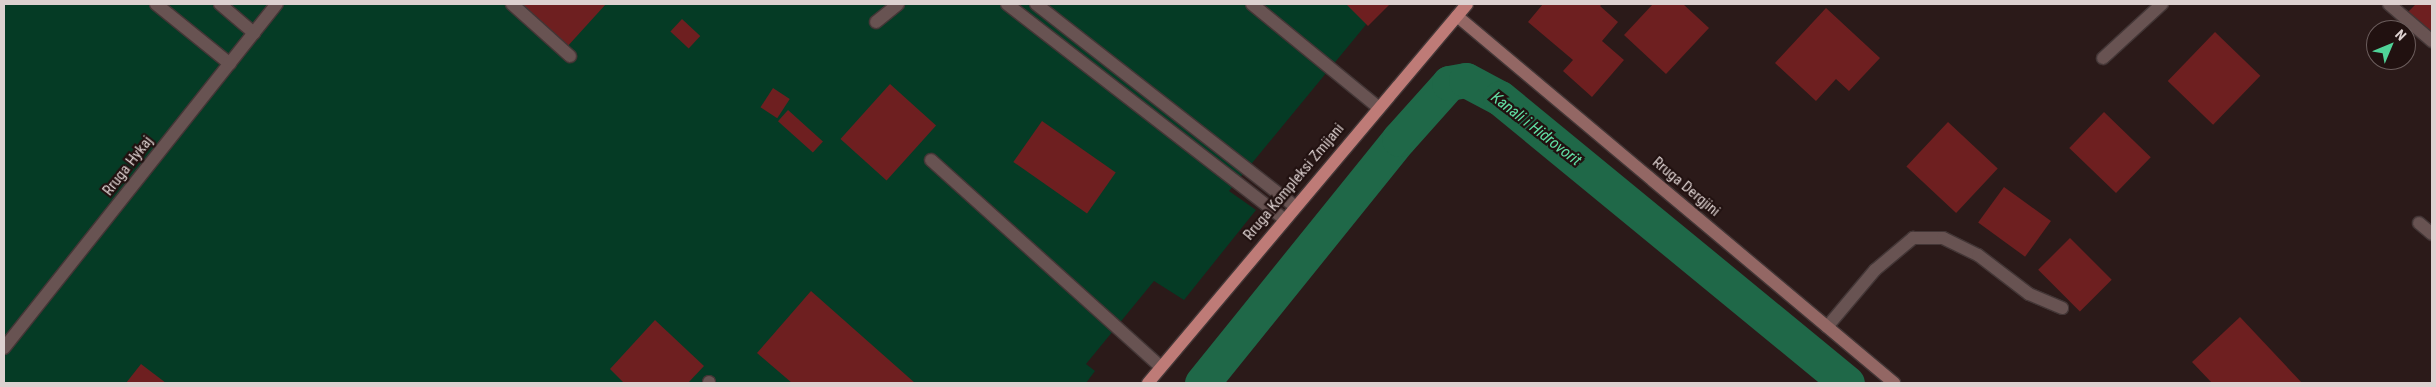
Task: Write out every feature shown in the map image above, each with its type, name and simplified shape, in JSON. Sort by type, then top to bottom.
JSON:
[{"type":"main road","name":"Rruga Kompleksi Zmijani","points":[[1148,383],[1378,107],[1468,4]]},
{"type":"street","points":[[156,4],[230,64]]},
{"type":"street","points":[[220,4],[254,33]]},
{"type":"street","name":"Rruga Hykaj","points":[[4,348],[277,4]]},
{"type":"street","points":[[512,4],[570,56]]},
{"type":"street","points":[[876,22],[898,4]]},
{"type":"street","points":[[1007,4],[1284,219]]},
{"type":"street","points":[[1036,4],[1295,206]]},
{"type":"street","points":[[1252,4],[1378,107]]},
{"type":"street","points":[[2103,58],[2162,4]]},
{"type":"street","points":[[2389,4],[2432,42]]},
{"type":"street","name":"Rruga Dergjini","points":[[1457,16],[1894,383]]},
{"type":"street","points":[[931,160],[1161,367]]},
{"type":"street","points":[[2418,223],[2432,234]]},
{"type":"street","points":[[1827,327],[1875,270],[1913,238],[1943,238],[1978,254],[2029,294],[2062,308]]},
{"type":"green space","points":[[4,4],[1383,4],[1229,191],[1256,210],[1184,300],[1154,281],[1086,364],[1095,371],[1086,383],[4,383]]},
{"type":"building","points":[[517,4],[606,4],[566,48]]},
{"type":"building","points":[[1346,4],[1390,4],[1368,26]]},
{"type":"building","points":[[1543,4],[1602,4],[1600,6],[1618,22],[1602,41],[1624,60],[1592,97],[1563,71],[1573,60],[1528,22]]},
{"type":"building","points":[[1653,4],[1683,4],[1709,28],[1666,74],[1624,35]]},
{"type":"building","points":[[2416,4],[2432,4],[2432,37],[2416,20],[2407,13]]},
{"type":"building","points":[[1826,8],[1880,58],[1849,91],[1836,79],[1816,101],[1775,63]]},
{"type":"building","points":[[682,19],[700,36],[689,48],[670,31]]},
{"type":"building","points":[[2215,32],[2260,76],[2213,125],[2168,81]]},
{"type":"building","points":[[890,84],[936,125],[887,180],[840,139]]},
{"type":"building","points":[[773,88],[790,99],[777,118],[760,107]]},
{"type":"building","points":[[788,110],[823,141],[813,153],[778,121]]},
{"type":"building","points":[[2104,112],[2151,157],[2116,193],[2069,148]]},
{"type":"building","points":[[1042,121],[1116,173],[1087,214],[1013,162]]},
{"type":"building","points":[[1948,122],[1998,168],[1956,213],[1906,167]]},
{"type":"building","points":[[2004,187],[2051,221],[2025,257],[1978,223]]},
{"type":"building","points":[[2070,238],[2112,280],[2080,312],[2038,270]]},
{"type":"building","points":[[811,291],[915,383],[792,383],[757,353]]},
{"type":"building","points":[[2240,317],[2302,383],[2212,383],[2192,362]]},
{"type":"building","points":[[655,320],[704,366],[688,383],[624,383],[610,369]]},
{"type":"building","points":[[141,364],[166,383],[126,383]]},
{"type":"waterway","name":"Kanali i Hidrovorit","points":[[1202,383],[1399,139],[1449,83],[1466,80],[1500,98],[1847,383]]}]
